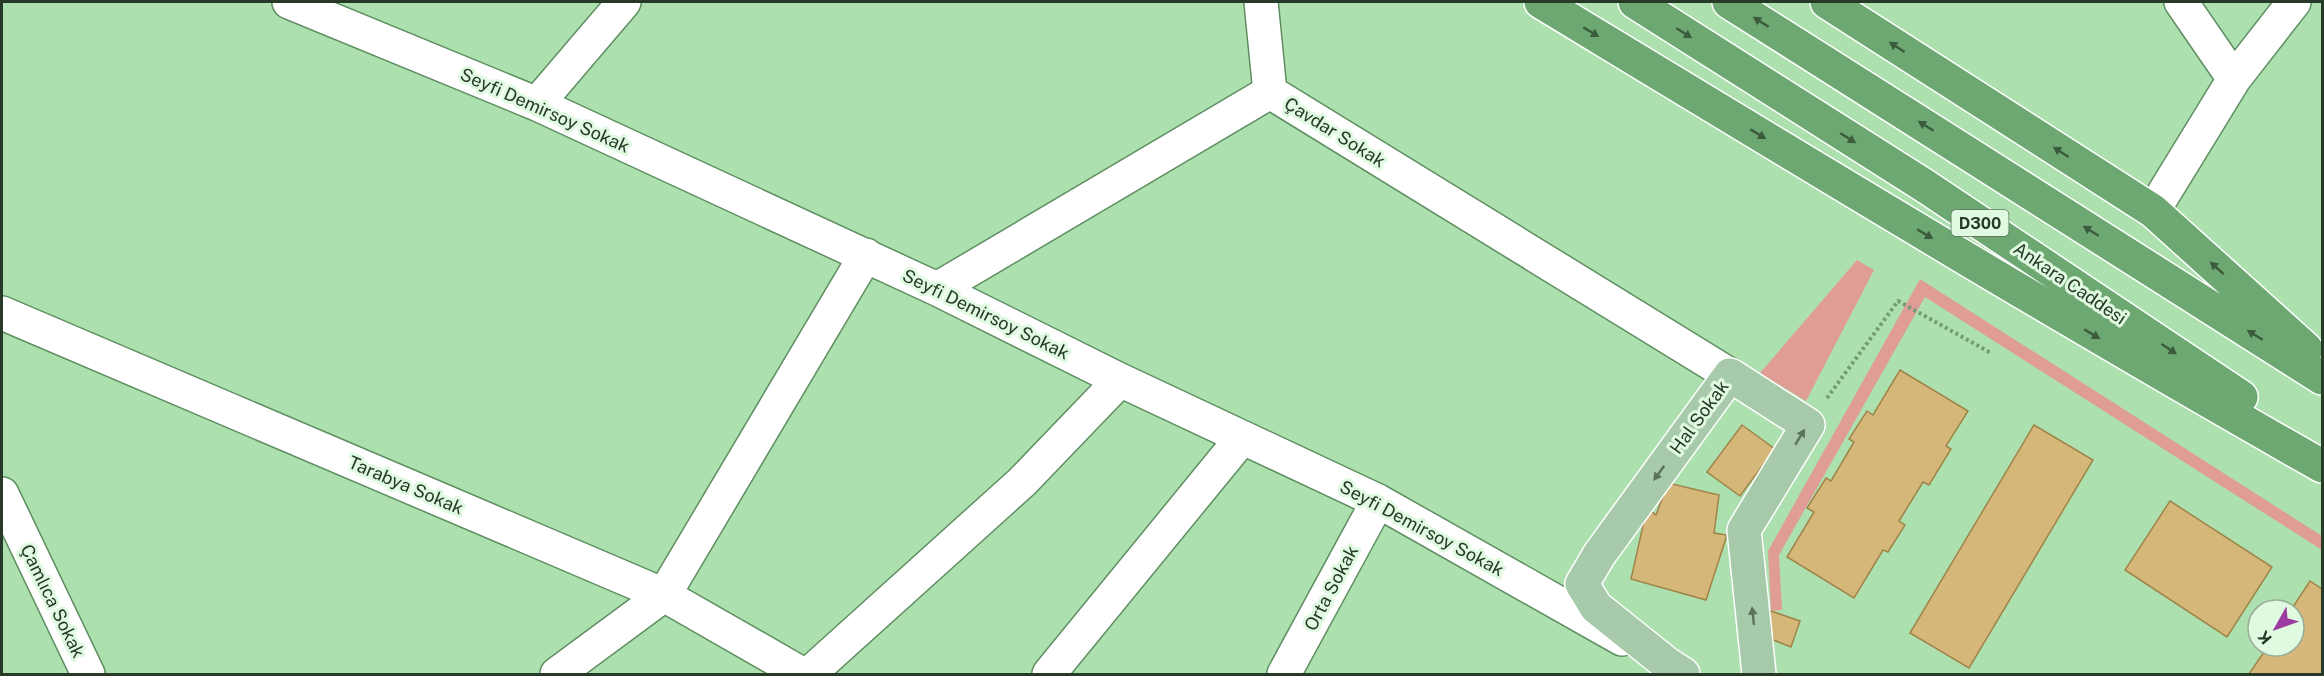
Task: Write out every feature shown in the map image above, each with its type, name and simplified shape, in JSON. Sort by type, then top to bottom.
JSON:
[{"type":"highway","points":[[1541,2],[1854,192],[2179,385],[2322,466]]},
{"type":"highway","name":"Ankara Caddesi","points":[[1635,2],[1925,186],[2322,452]]},
{"type":"highway","name":"D300","points":[[1729,2],[2322,378]]},
{"type":"highway","points":[[1827,2],[2153,211],[2322,364]]},
{"type":"main road","name":"Hal Sokak","points":[[1674,669],[1596,607],[1582,584],[1599,555],[1730,375],[1808,425]]},
{"type":"main road","points":[[1759,675],[1744,530],[1808,425]]},
{"type":"street","name":"Seyfi Demirsoy Sokak","points":[[289,2],[537,104],[866,255],[1120,380],[1378,501],[1674,669]]},
{"type":"street","points":[[537,104],[624,2]]},
{"type":"street","points":[[1261,2],[1270,92]]},
{"type":"street","points":[[2181,2],[2234,79]]},
{"type":"street","points":[[2153,211],[2234,79],[2294,2]]},
{"type":"street","name":"Çavdar Sokak","points":[[937,289],[1270,92],[1730,375]]},
{"type":"street","points":[[557,675],[664,595],[866,255]]},
{"type":"street","name":"Tarabya Sokak","points":[[2,313],[664,595],[802,675]]},
{"type":"street","points":[[809,675],[1022,482],[1120,380]]},
{"type":"street","points":[[1049,675],[1242,438]]},
{"type":"street","name":"Çamlıca Sokak","points":[[2,494],[88,675]]},
{"type":"street","name":"Orta Sokak","points":[[1284,675],[1378,501]]},
{"type":"path","points":[[1808,425],[1898,301],[1991,353]]},
{"type":"shaded area","points":[[1857,260],[1874,270],[1806,401],[1760,373]]},
{"type":"shaded area","points":[[1920,279],[2322,536],[2322,550],[1925,297],[1779,555],[1782,610],[1771,611],[1768,551]]},
{"type":"building","points":[[1900,370],[1968,411],[1946,446],[1951,449],[1929,485],[1923,482],[1899,521],[1905,525],[1888,552],[1883,550],[1854,598],[1787,557],[1814,512],[1807,508],[1826,478],[1831,481],[1854,442],[1849,439],[1867,411],[1873,415]]},
{"type":"building","points":[[1742,425],[1775,449],[1740,496],[1707,472]]},
{"type":"building","points":[[2034,425],[2093,460],[1969,668],[1910,633]]},
{"type":"building","points":[[1668,483],[1719,495],[1714,533],[1727,535],[1706,600],[1631,579],[1647,508],[1656,515]]},
{"type":"building","points":[[2170,501],[2272,567],[2252,598],[2246,598],[2246,607],[2227,637],[2125,570]]},
{"type":"building","points":[[2310,581],[2322,589],[2322,674],[2249,674],[2260,658],[2306,658],[2306,598],[2299,598]]},
{"type":"building","points":[[1771,611],[1800,621],[1791,647],[1763,636]]}]
